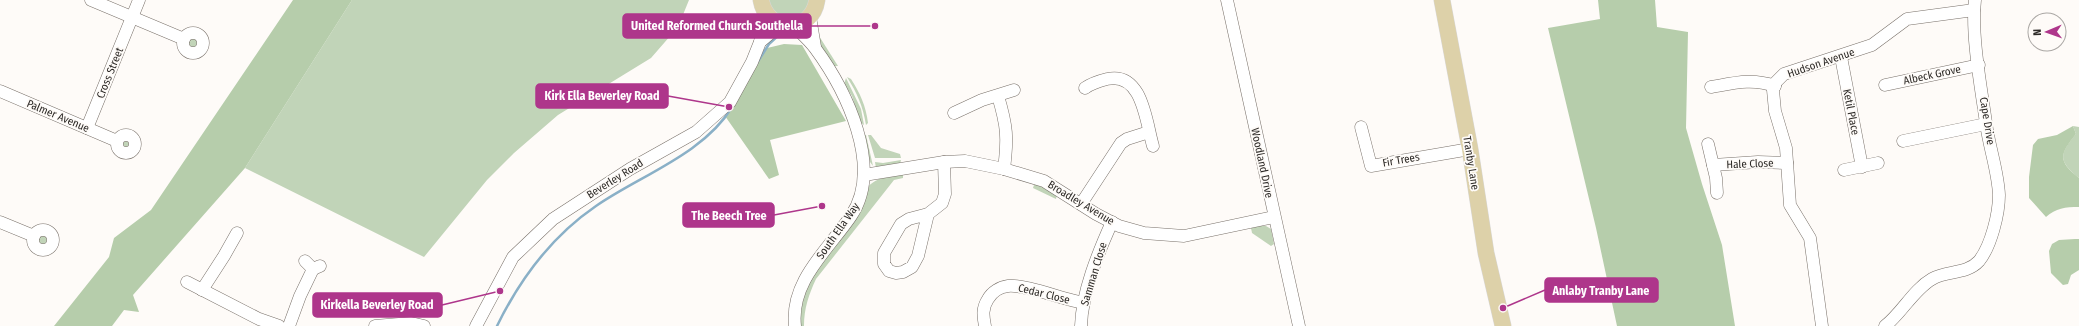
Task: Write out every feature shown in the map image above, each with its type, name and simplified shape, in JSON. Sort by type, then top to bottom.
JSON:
[{"type":"main road","name":"Tranby Lane","points":[[1442,0],[1470,149],[1486,254],[1503,326]]},
{"type":"main road","points":[[762,4],[788,25],[803,22],[817,5]]},
{"type":"street","points":[[91,0],[184,39]]},
{"type":"street","name":"Cross Street","points":[[86,128],[140,0]]},
{"type":"street","name":"Woodland Drive","points":[[1227,0],[1299,326]]},
{"type":"street","name":"Beverley Road","points":[[476,326],[513,257],[553,219],[630,169],[696,132],[730,102],[752,62],[760,42],[762,4]]},
{"type":"street","name":"South Ella Way","points":[[815,47],[817,5]]},
{"type":"street","name":"Hudson Avenue","points":[[1822,326],[1810,238],[1790,205],[1784,140],[1775,111],[1773,90],[1784,74],[1840,57],[1881,39],[1907,19],[1975,5]]},
{"type":"street","name":"Cape Drive","points":[[1885,326],[1896,318],[1922,287],[1932,279],[1942,275],[1962,272],[1974,265],[1991,241],[1999,196],[1986,124],[1979,65],[1975,5]]},
{"type":"street","name":"Beverley Road","points":[[760,42],[788,25]]},
{"type":"street","name":"South Ella Way","points":[[788,25],[815,47],[847,102],[862,153],[864,175],[862,193],[857,206],[801,285],[796,302],[795,326]]},
{"type":"street","name":"Ketil Place","points":[[1840,57],[1862,167]]},
{"type":"street","name":"Albeck Grove","points":[[1885,85],[1979,65]]},
{"type":"street","points":[[1088,82],[1115,77],[1126,80],[1134,87],[1145,109],[1153,146]]},
{"type":"street","points":[[1711,87],[1744,81],[1760,81],[1775,86]]},
{"type":"street","points":[[954,114],[982,100],[1014,90]]},
{"type":"street","name":"Palmer Avenue","points":[[0,91],[117,140]]},
{"type":"street","points":[[998,96],[1006,124],[1007,141],[1004,169]]},
{"type":"street","points":[[1903,141],[1986,124]]},
{"type":"street","name":"Fir Trees","points":[[1361,127],[1371,166],[1470,149]]},
{"type":"street","points":[[1081,204],[1121,143],[1127,139],[1149,132]]},
{"type":"street","name":"Hale Close","points":[[1708,144],[1717,193]]},
{"type":"street","name":"Broadley Avenue","points":[[864,175],[944,162],[965,161],[1004,169],[1044,181],[1096,214],[1112,222],[1144,233],[1184,236],[1274,217]]},
{"type":"street","points":[[928,214],[918,256],[912,267],[903,272],[896,273],[889,271],[884,264],[884,252],[901,224],[909,219],[928,214],[942,203],[946,194],[944,162]]},
{"type":"street","name":"Hale Close","points":[[1713,166],[1758,162],[1787,163]]},
{"type":"street","points":[[1844,170],[1878,163]]},
{"type":"street","name":"Samman Close","points":[[1081,326],[1084,303],[1098,254],[1112,222]]},
{"type":"street","points":[[1,226],[34,236]]},
{"type":"street","points":[[202,290],[238,231]]},
{"type":"street","points":[[289,326],[313,265]]},
{"type":"street","points":[[188,282],[259,319],[279,326]]},
{"type":"street","name":"Cedar Close","points":[[985,326],[983,314],[985,303],[990,296],[1006,286],[1019,286],[1084,303]]},
{"type":"street","points":[[375,326],[411,322],[424,326]]},
{"type":"green space","points":[[293,0],[352,0],[245,168],[133,295],[139,312],[124,310],[112,326],[54,326],[109,257],[114,238],[151,210]]},
{"type":"green space","points":[[352,0],[689,0],[678,27],[651,58],[558,115],[514,153],[487,180],[424,257],[245,168]]},
{"type":"green space","points":[[767,0],[811,0],[802,15],[789,20],[775,15]]},
{"type":"green space","points":[[1598,0],[1655,0],[1657,27],[1688,32],[1686,128],[1722,245],[1735,326],[1617,326],[1596,228],[1548,28],[1600,19]]},
{"type":"green space","points":[[819,36],[838,66],[834,66],[816,38]]},
{"type":"green space","points":[[191,38],[195,38],[197,39],[197,47],[191,48],[188,45],[188,41]]},
{"type":"green space","points":[[784,44],[802,45],[846,121],[770,140],[779,175],[769,179],[725,116],[734,107],[763,49]]},
{"type":"green space","points":[[847,77],[851,79],[862,100],[868,123],[866,125],[859,100]]},
{"type":"green space","points":[[846,78],[861,109],[864,125],[860,122],[852,96],[844,84]]},
{"type":"green space","points":[[2073,126],[2079,127],[2079,178],[2067,167],[2063,157],[2066,147],[2076,134]]},
{"type":"green space","points":[[2073,126],[2076,134],[2066,147],[2063,158],[2067,167],[2079,178],[2079,207],[2061,209],[2046,217],[2029,198],[2029,177],[2033,145],[2038,139],[2057,135]]},
{"type":"green space","points":[[863,134],[866,135],[873,166],[867,158]]},
{"type":"green space","points":[[868,135],[871,135],[881,148],[900,154],[901,158],[875,158]]},
{"type":"green space","points":[[124,139],[128,139],[130,140],[130,148],[124,149],[121,146],[121,142]]},
{"type":"green space","points":[[901,160],[900,164],[876,168],[875,162],[883,163]]},
{"type":"green space","points":[[903,174],[903,178],[894,180],[816,279],[807,301],[804,326],[798,326],[802,290],[867,188],[874,181],[879,179]]},
{"type":"green space","points":[[1035,182],[1057,194],[1056,199],[1033,188]]},
{"type":"green space","points":[[1266,226],[1271,229],[1274,244],[1271,246],[1252,233],[1251,228]]},
{"type":"green space","points":[[43,232],[48,234],[50,239],[48,244],[43,246],[38,244],[36,239],[38,234]]},
{"type":"green space","points":[[2079,239],[2079,270],[2071,275],[2068,284],[2063,285],[2051,273],[2049,251],[2052,244],[2059,240]]},
{"type":"waterway","points":[[757,63],[769,44],[781,33]]},
{"type":"waterway","points":[[497,326],[527,275],[551,245],[565,231],[596,206],[688,151],[720,124],[732,107]]},
{"type":"place","name":"United Reformed Church Southella","points":[[875,26]]},
{"type":"place","name":"Kirk Ella Beverley Road","points":[[729,107]]},
{"type":"place","name":"The Beech Tree","points":[[822,206]]},
{"type":"place","name":"Kirkella Beverley Road","points":[[500,291]]},
{"type":"place","name":"Anlaby Tranby Lane","points":[[1503,308]]}]
